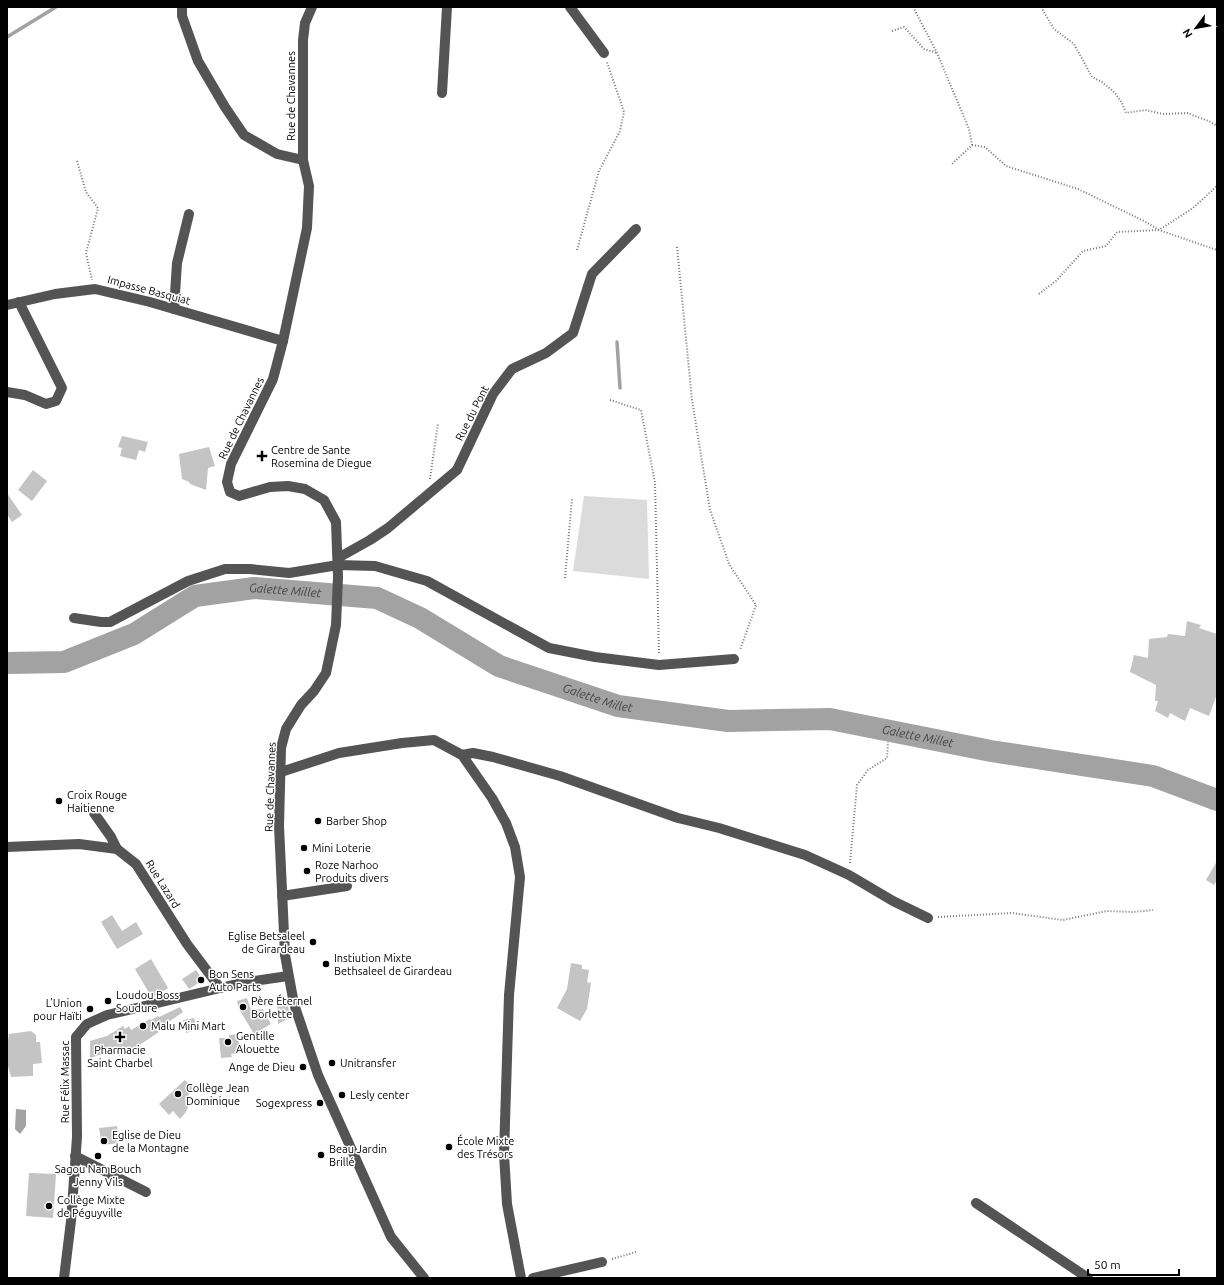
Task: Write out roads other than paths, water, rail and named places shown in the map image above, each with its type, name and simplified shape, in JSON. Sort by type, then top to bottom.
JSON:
[{"type":"street","points":[[182,7],[182,16],[198,61],[225,107],[244,135],[277,154],[303,160]]},
{"type":"street","name":"Rue de Chavannes","points":[[312,7],[305,23],[303,40],[303,160],[309,186],[307,228],[283,341],[273,379],[231,464],[227,482],[230,492],[239,496],[270,487],[288,486],[304,489],[324,500],[336,522],[338,562],[336,625],[326,673],[314,691],[301,705],[286,729],[281,748],[279,826],[285,955],[294,1004],[318,1075],[391,1237],[424,1278]]},
{"type":"street","points":[[442,93],[446,7]]},
{"type":"street","points":[[570,7],[604,53]]},
{"type":"street","points":[[174,309],[177,263],[189,214]]},
{"type":"street","name":"Rue du Pont","points":[[338,562],[388,528],[457,470],[493,394],[512,368],[546,353],[573,333],[592,274],[636,229]]},
{"type":"street","name":"Impasse Basquiat","points":[[7,305],[56,294],[95,289],[150,302],[283,341]]},
{"type":"street","points":[[7,392],[25,395],[46,404],[56,401],[62,388],[19,302]]},
{"type":"street","points":[[74,618],[110,622],[188,581],[225,568],[289,573],[338,562],[375,566],[427,581],[548,648],[595,657],[659,665],[734,659]]},
{"type":"street","points":[[281,772],[339,754],[402,743],[434,740],[462,755],[492,798],[506,824],[515,848],[520,877],[509,995],[504,1154],[507,1204],[521,1278]]},
{"type":"street","points":[[462,755],[473,753],[493,757],[560,776],[678,818],[719,828],[805,855],[849,875],[893,901],[928,918]]},
{"type":"street","points":[[94,813],[111,837],[117,850]]},
{"type":"street","name":"Rue Lazard","points":[[7,847],[79,844],[117,850],[136,864],[187,944],[220,988]]},
{"type":"street","points":[[282,896],[348,886]]},
{"type":"street","name":"Rue Félix Massac","points":[[64,1278],[71,1221],[77,1137],[76,1037],[87,1024],[107,1015],[241,983],[288,976]]},
{"type":"street","points":[[75,1156],[146,1192]]},
{"type":"street","points":[[976,1203],[1088,1278]]},
{"type":"street","points":[[533,1278],[602,1262]]},
{"type":"waterway","points":[[7,37],[56,7]]},
{"type":"waterway","points":[[617,342],[620,388]]},
{"type":"waterway","name":"Galette Millet","points":[[7,663],[64,662],[134,634],[195,596],[254,588],[377,598],[420,618],[499,666],[618,706],[728,721],[830,719],[991,751],[1153,776],[1217,800]]},
{"type":"place","name":"Centre de Sante Rosemina de Diegue","points":[[262,456]]},
{"type":"place","name":"Croix Rouge Haitienne","points":[[59,801]]},
{"type":"place","name":"Barber Shop","points":[[318,821]]},
{"type":"place","name":"Mini Loterie","points":[[304,848]]},
{"type":"place","name":"Roze Narhoo Produits divers","points":[[307,871]]},
{"type":"place","name":"Eglise Betsaleel de Girardeau","points":[[313,942]]},
{"type":"place","name":"Instiution Mixte Bethsaleel de Girardeau","points":[[326,964]]},
{"type":"place","name":"Bon Sens Auto Parts","points":[[201,980]]},
{"type":"place","name":"Loudou Boss Soudure","points":[[108,1001]]},
{"type":"place","name":"Père Éternel Borlette","points":[[243,1007]]},
{"type":"place","name":"L’Union pour Haïti","points":[[90,1009]]},
{"type":"place","name":"Malu Mini Mart","points":[[143,1026]]},
{"type":"place","name":"Pharmacie Saint Charbel","points":[[120,1037]]},
{"type":"place","name":"Gentille Alouette","points":[[228,1042]]},
{"type":"place","name":"Unitransfer","points":[[332,1063]]},
{"type":"place","name":"Ange de Dieu","points":[[303,1067]]},
{"type":"place","name":"Collège Jean Dominique","points":[[178,1094]]},
{"type":"place","name":"Lesly center","points":[[342,1095]]},
{"type":"place","name":"Sogexpress","points":[[320,1103]]},
{"type":"place","name":"Eglise de Dieu de la Montagne","points":[[104,1141]]},
{"type":"place","name":"École Mixte des Trésors","points":[[449,1147]]},
{"type":"place","name":"Beau Jardin Brillé","points":[[321,1155]]},
{"type":"place","name":"Sagou Nan Bouch Jenny Vils","points":[[98,1156]]},
{"type":"place","name":"Collège Mixte de Péguyville","points":[[49,1206]]}]
